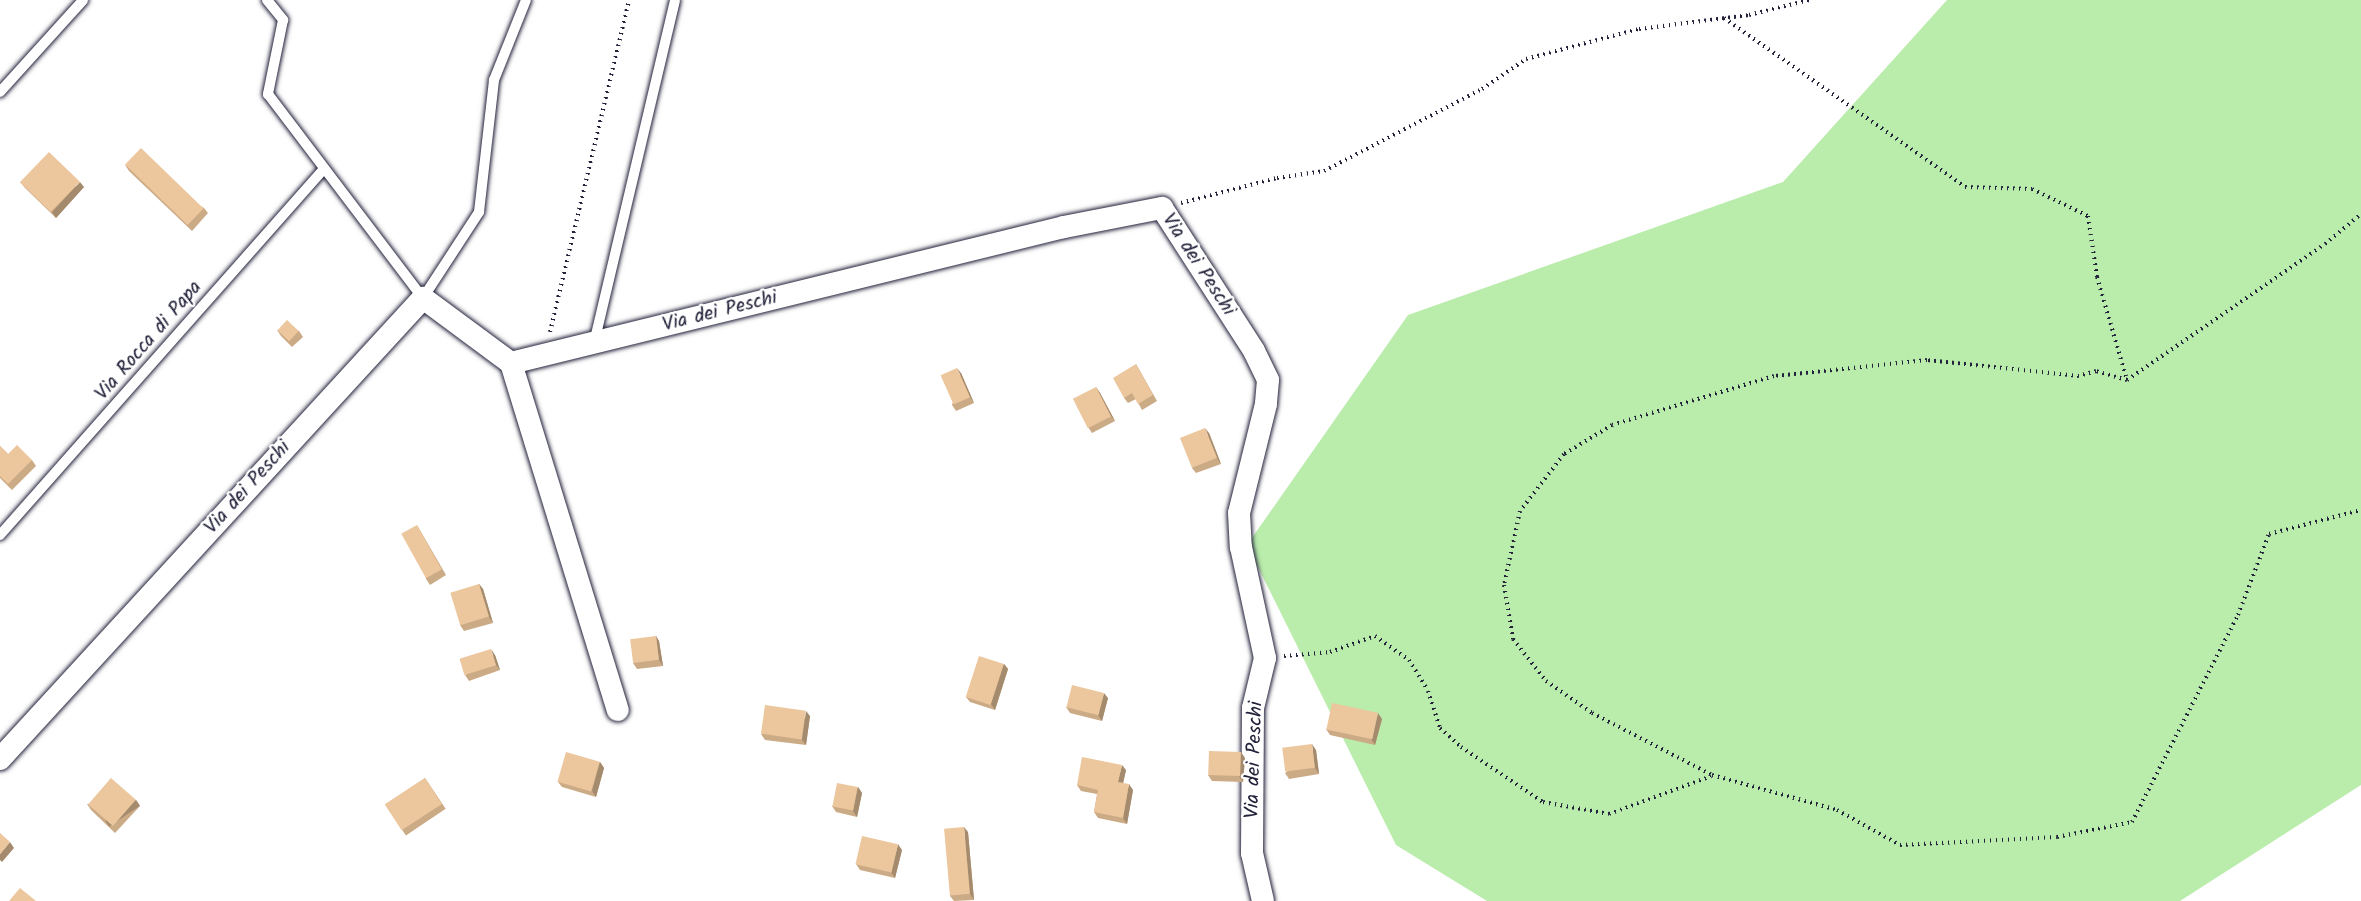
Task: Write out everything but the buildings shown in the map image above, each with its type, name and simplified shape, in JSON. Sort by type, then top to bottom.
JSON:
[{"type":"street","name":"Via dei Peschi","points":[[511,363],[1064,227],[1162,208],[1254,351],[1268,380],[1266,404],[1239,513],[1241,547],[1265,658],[1253,708],[1252,853],[1263,901]]},
{"type":"street","points":[[423,298],[511,363],[618,710]]},
{"type":"street","name":"Via dei Peschi","points":[[0,759],[423,298]]},
{"type":"lane","points":[[0,92],[83,0]]},
{"type":"lane","points":[[267,0],[283,20],[268,94],[323,170],[423,298],[479,212],[494,80],[526,0]]},
{"type":"lane","points":[[594,343],[675,0]]},
{"type":"lane","name":"Via Rocca di Papa","points":[[0,535],[323,170]]},
{"type":"path","points":[[545,354],[629,0]]},
{"type":"path","points":[[1162,208],[1277,178],[1324,171],[1482,89],[1526,59],[1639,29],[1724,18],[1809,0]]},
{"type":"path","points":[[1724,18],[1965,187],[2032,189],[2088,216],[2097,277],[2127,380]]},
{"type":"path","points":[[2127,380],[2325,244],[2361,214]]},
{"type":"path","points":[[2127,380],[2096,371],[2079,376],[1927,360],[1774,375],[1612,425],[1564,454],[1520,511],[1503,585],[1513,639],[1546,681],[1592,713],[1712,775],[1837,810],[1900,845],[2057,837],[2132,822],[2238,615],[2269,534],[2361,510]]},
{"type":"path","points":[[1265,658],[1330,652],[1375,636],[1409,660],[1428,691],[1440,728],[1469,752],[1543,802],[1608,814],[1712,775]]},
{"type":"green space","points":[[1947,0],[2361,0],[2361,785],[2180,901],[1487,901],[1396,845],[1247,545],[1408,315],[1783,182]]}]
